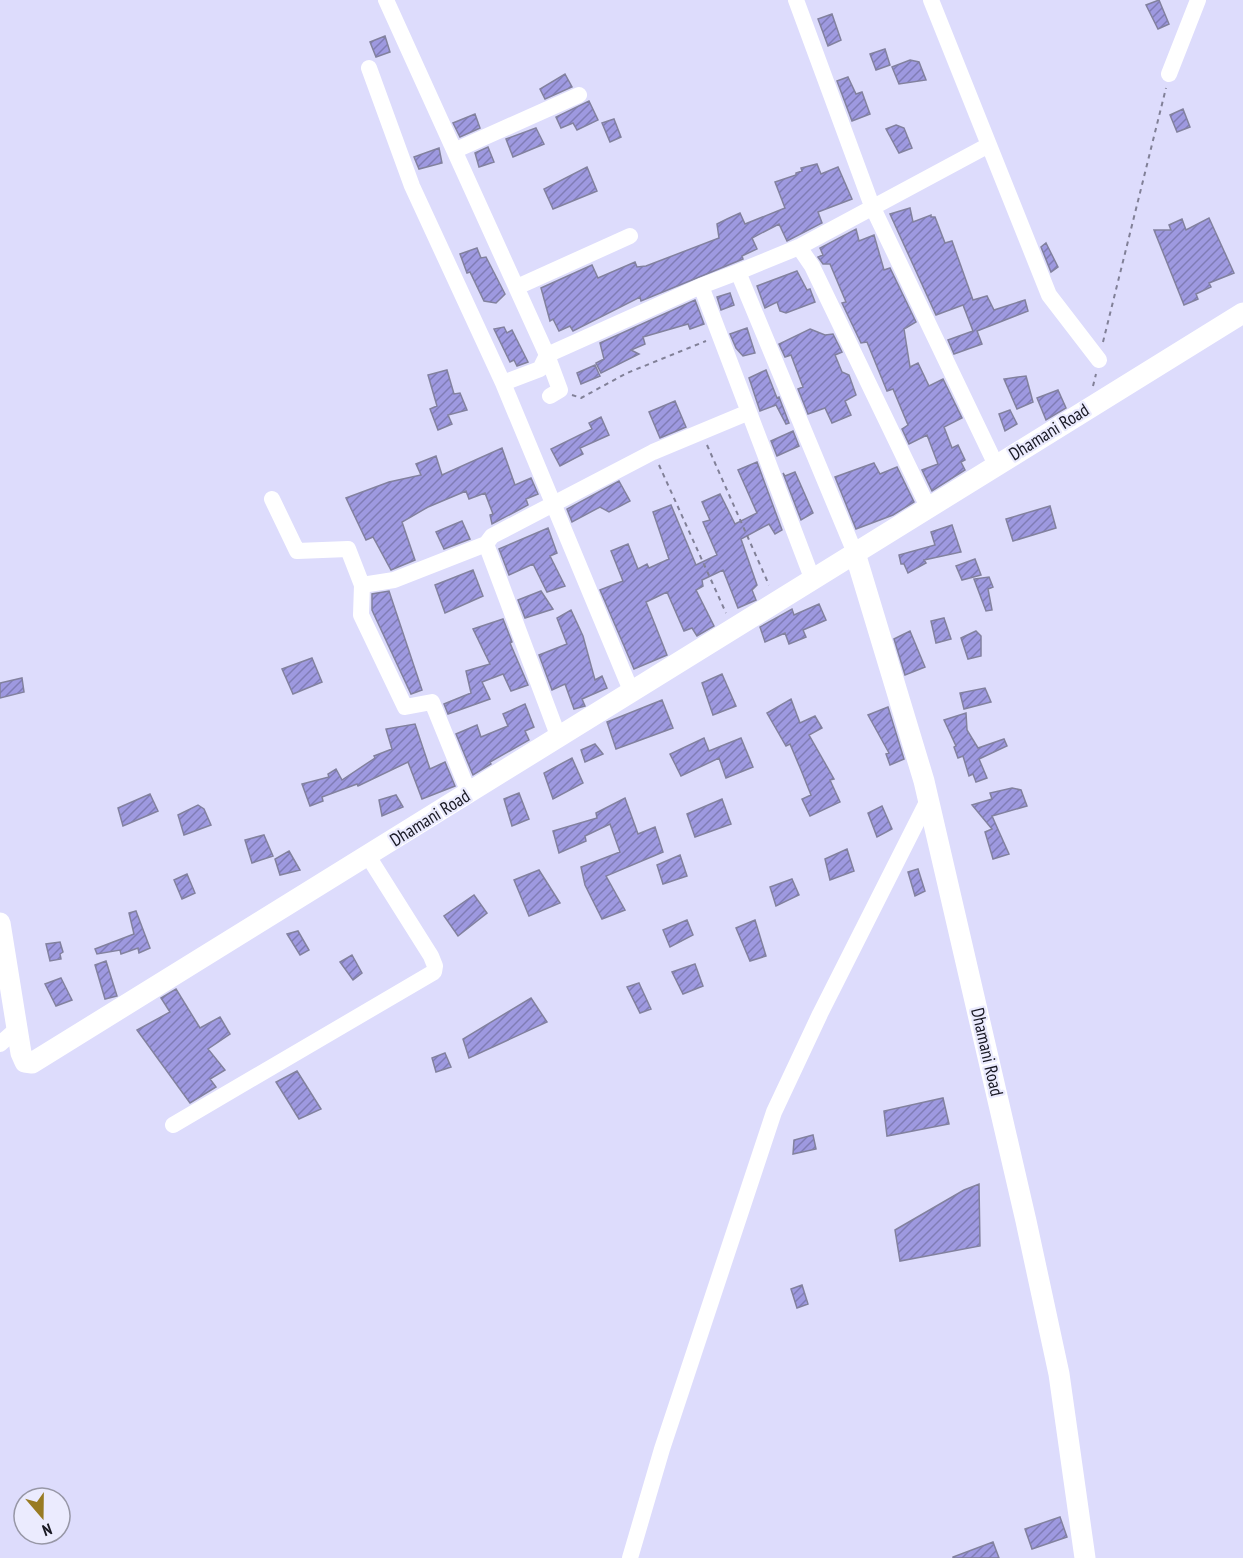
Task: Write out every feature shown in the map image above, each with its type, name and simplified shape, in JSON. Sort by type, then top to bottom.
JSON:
[{"type":"main road","name":"Dhamani Road","points":[[12,1036],[22,1058],[27,1063],[36,1060],[560,738],[812,578],[929,509],[996,465],[1243,313]]},
{"type":"main road","name":"Dhamani Road","points":[[855,553],[928,800],[1059,1374],[1085,1558]]},
{"type":"main road","points":[[0,923],[12,1036]]},
{"type":"street","points":[[386,0],[547,355],[555,393]]},
{"type":"street","points":[[796,0],[872,206],[996,465]]},
{"type":"street","points":[[931,0],[987,146],[1049,295],[1099,360]]},
{"type":"street","points":[[1169,74],[1198,0]]},
{"type":"street","points":[[369,68],[412,186],[503,383],[632,693]]},
{"type":"street","points":[[456,150],[579,95]]},
{"type":"street","points":[[503,383],[540,369],[547,355],[701,286],[799,247],[987,146]]},
{"type":"street","points":[[517,287],[630,236]]},
{"type":"street","points":[[799,247],[812,266],[929,509]]},
{"type":"street","points":[[738,272],[855,553]]},
{"type":"street","points":[[701,286],[812,578]]},
{"type":"street","points":[[362,585],[394,580],[486,544],[492,536],[653,452],[749,412]]},
{"type":"street","points":[[272,499],[297,550],[348,549],[362,585],[362,615],[405,707],[432,702],[469,793]]},
{"type":"street","points":[[486,544],[560,738]]},
{"type":"street","points":[[630,1558],[662,1449],[774,1112],[820,1014],[928,800]]},
{"type":"street","points":[[173,1125],[428,978],[434,972],[435,966],[431,956],[368,856]]},
{"type":"path","points":[[1087,409],[1169,74]]},
{"type":"path","points":[[555,393],[581,398],[627,373],[659,362],[681,349],[720,337]]},
{"type":"path","points":[[701,432],[776,601]]},
{"type":"path","points":[[653,452],[733,629]]},
{"type":"building","points":[[1159,0],[1169,24],[1158,29],[1146,5]]},
{"type":"building","points":[[832,14],[841,40],[828,46],[818,19]]},
{"type":"building","points":[[385,36],[390,52],[376,57],[370,42]]},
{"type":"building","points":[[885,49],[890,65],[876,70],[870,54]]},
{"type":"building","points":[[910,60],[919,62],[926,80],[899,84],[892,67]]},
{"type":"building","points":[[565,74],[572,87],[545,99],[540,89]]},
{"type":"building","points":[[848,77],[856,94],[862,92],[870,114],[852,121],[837,81]]},
{"type":"building","points":[[589,101],[598,120],[577,130],[573,123],[561,128],[556,117]]},
{"type":"building","points":[[1183,109],[1190,127],[1177,132],[1170,115]]},
{"type":"building","points":[[475,114],[480,128],[460,137],[453,123]]},
{"type":"building","points":[[614,119],[621,137],[610,142],[602,123]]},
{"type":"building","points":[[896,125],[904,128],[912,148],[899,153],[886,129]]},
{"type":"building","points":[[536,128],[544,144],[513,157],[506,139]]},
{"type":"building","points":[[488,147],[494,162],[479,167],[475,153]]},
{"type":"building","points":[[439,148],[442,163],[419,169],[414,157]]},
{"type":"building","points":[[817,164],[821,174],[838,167],[852,199],[818,212],[822,223],[787,241],[779,224],[752,238],[757,249],[742,256],[743,259],[641,301],[640,297],[573,331],[570,326],[559,331],[553,319],[550,321],[541,288],[592,265],[598,278],[635,262],[637,267],[646,266],[719,238],[717,224],[740,213],[745,224],[785,208],[775,182],[796,175],[802,171],[801,168]]},
{"type":"building","points":[[587,167],[597,191],[553,209],[544,189]]},
{"type":"building","points":[[910,208],[913,222],[931,215],[935,217],[945,243],[952,241],[973,300],[987,296],[994,310],[1025,300],[1028,311],[977,331],[982,344],[954,354],[948,340],[973,331],[963,305],[936,315],[890,214]]},
{"type":"building","points":[[1209,218],[1234,273],[1209,283],[1211,287],[1196,294],[1198,299],[1184,305],[1154,230],[1171,230],[1169,225],[1182,219],[1186,230]]},
{"type":"building","points":[[856,229],[859,241],[874,235],[884,270],[890,268],[916,322],[904,329],[910,367],[918,363],[929,386],[943,379],[962,418],[944,427],[952,448],[958,445],[965,460],[961,462],[965,470],[932,491],[922,470],[938,464],[927,435],[909,444],[902,429],[908,425],[893,389],[887,391],[867,342],[861,343],[842,303],[846,302],[830,264],[823,264],[818,257],[823,255],[820,248]]},
{"type":"building","points":[[1046,243],[1058,267],[1051,272],[1041,247]]},
{"type":"building","points":[[477,248],[481,258],[486,257],[505,294],[496,303],[484,301],[470,272],[467,273],[460,254]]},
{"type":"building","points":[[797,271],[807,290],[810,289],[815,302],[786,313],[780,311],[777,302],[765,308],[757,286]]},
{"type":"building","points":[[730,293],[734,305],[721,310],[717,297]]},
{"type":"building","points":[[695,300],[704,324],[690,329],[688,324],[643,337],[645,344],[631,350],[639,354],[601,373],[596,363],[604,359],[600,343]]},
{"type":"building","points":[[504,327],[507,333],[512,330],[528,362],[517,366],[514,360],[510,362],[494,329]]},
{"type":"building","points":[[747,328],[755,353],[743,356],[736,348],[730,334]]},
{"type":"building","points":[[810,329],[825,335],[833,334],[842,352],[835,355],[842,372],[849,375],[856,395],[845,401],[851,415],[832,423],[825,408],[808,414],[798,389],[803,387],[791,355],[785,357],[779,344]]},
{"type":"building","points":[[595,365],[600,376],[581,384],[577,373]]},
{"type":"building","points":[[447,370],[454,394],[460,393],[467,410],[448,415],[452,424],[438,430],[430,409],[437,406],[428,375]]},
{"type":"building","points":[[766,370],[789,423],[786,424],[776,405],[760,411],[749,378]]},
{"type":"building","points":[[1026,376],[1033,402],[1017,409],[1004,379]]},
{"type":"building","points":[[1058,390],[1066,408],[1046,420],[1037,398]]},
{"type":"building","points":[[675,401],[686,427],[660,438],[649,412]]},
{"type":"building","points":[[1010,410],[1017,424],[1005,431],[999,414]]},
{"type":"building","points":[[601,417],[609,435],[580,448],[583,454],[560,466],[551,449],[592,429],[589,423]]},
{"type":"building","points":[[793,431],[799,446],[777,456],[771,441]]},
{"type":"building","points":[[502,448],[515,485],[531,478],[538,494],[526,499],[528,505],[492,524],[490,515],[493,514],[485,493],[469,499],[466,491],[428,507],[402,522],[415,560],[391,570],[373,537],[366,540],[346,498],[389,482],[421,475],[416,464],[436,456],[442,475]]},
{"type":"building","points":[[757,462],[782,530],[775,534],[769,524],[741,539],[757,585],[752,590],[756,600],[738,608],[723,570],[702,580],[703,586],[696,590],[714,626],[697,636],[692,628],[684,631],[667,592],[646,602],[667,655],[634,669],[600,590],[623,581],[611,551],[628,544],[638,569],[647,564],[649,568],[669,559],[653,512],[671,505],[696,565],[717,555],[703,522],[710,520],[702,502],[720,494],[735,524],[757,513],[738,470]]},
{"type":"building","points":[[874,463],[880,474],[897,467],[914,502],[893,515],[856,529],[835,477]]},
{"type":"building","points":[[795,472],[813,513],[801,520],[783,473],[785,476]]},
{"type":"building","points":[[619,481],[630,501],[609,512],[600,507],[572,522],[567,509]]},
{"type":"building","points":[[1050,506],[1056,528],[1013,541],[1006,519]]},
{"type":"building","points":[[462,521],[470,539],[444,549],[436,532]]},
{"type":"building","points":[[952,525],[961,552],[924,560],[926,563],[908,573],[904,564],[901,564],[899,555],[935,545],[931,532]]},
{"type":"building","points":[[548,528],[557,553],[550,556],[565,586],[547,592],[533,564],[509,575],[499,549]]},
{"type":"building","points":[[975,559],[981,575],[962,580],[956,566]]},
{"type":"building","points":[[473,570],[483,596],[445,613],[435,585]]},
{"type":"building","points":[[989,577],[993,587],[988,589],[992,610],[986,611],[974,579]]},
{"type":"building","points":[[389,591],[422,690],[411,694],[372,610],[372,594]]},
{"type":"building","points":[[541,591],[553,609],[525,618],[518,600]]},
{"type":"building","points":[[819,604],[826,620],[803,630],[806,637],[789,644],[785,633],[765,642],[760,627],[792,609],[794,615]]},
{"type":"building","points":[[571,610],[583,636],[595,680],[602,676],[607,688],[582,699],[585,706],[574,709],[565,684],[552,690],[539,655],[567,644],[557,618]]},
{"type":"building","points":[[944,618],[951,639],[936,643],[931,621]]},
{"type":"building","points":[[503,619],[512,642],[510,643],[528,685],[511,691],[503,674],[482,682],[490,699],[448,714],[444,704],[471,693],[466,671],[490,664],[473,629]]},
{"type":"building","points":[[910,631],[925,667],[905,675],[894,639]]},
{"type":"building","points":[[976,631],[981,636],[981,656],[968,659],[961,638]]},
{"type":"building","points":[[312,658],[322,682],[293,694],[282,669]]},
{"type":"building","points":[[722,674],[736,706],[713,715],[702,683]]},
{"type":"building","points":[[22,678],[24,692],[0,698],[0,683]]},
{"type":"building","points":[[985,688],[991,702],[964,709],[960,693]]},
{"type":"building","points":[[791,699],[800,723],[815,716],[822,728],[809,735],[834,779],[830,780],[840,802],[810,816],[802,799],[811,795],[801,770],[790,744],[786,746],[767,713]]},
{"type":"building","points":[[662,700],[673,728],[616,749],[607,722]]},
{"type":"building","points":[[525,704],[534,727],[525,731],[529,740],[490,762],[491,764],[473,775],[456,734],[477,725],[481,737],[508,726],[503,714]]},
{"type":"building","points":[[888,707],[904,759],[890,765],[886,754],[889,753],[868,715]]},
{"type":"building","points":[[966,713],[967,730],[978,748],[1004,739],[1007,746],[979,759],[987,778],[976,782],[973,774],[969,776],[963,756],[958,758],[954,747],[956,746],[944,720]]},
{"type":"building","points":[[415,724],[430,769],[445,762],[455,786],[422,799],[408,762],[358,786],[357,784],[322,797],[323,801],[310,806],[302,784],[329,777],[328,774],[336,769],[342,780],[375,758],[374,756],[392,749],[386,729]]},
{"type":"building","points":[[704,738],[709,751],[741,738],[753,767],[726,778],[719,758],[681,776],[670,754]]},
{"type":"building","points":[[595,744],[603,754],[585,762],[581,750]]},
{"type":"building","points":[[572,758],[583,783],[553,799],[544,773]]},
{"type":"building","points":[[1012,788],[1021,790],[1027,806],[992,816],[1009,854],[993,859],[985,832],[992,829],[972,805],[992,799],[990,793]]},
{"type":"building","points":[[519,793],[529,819],[512,826],[504,799]]},
{"type":"building","points":[[150,794],[158,811],[123,826],[118,808]]},
{"type":"building","points":[[396,795],[403,807],[382,816],[379,800]]},
{"type":"building","points":[[625,798],[638,834],[655,827],[663,852],[606,876],[625,910],[602,919],[585,885],[581,867],[620,852],[610,824],[585,836],[586,841],[559,853],[553,831],[597,818],[596,813]]},
{"type":"building","points":[[722,799],[731,824],[695,837],[687,814]]},
{"type":"building","points":[[198,805],[204,809],[211,825],[184,835],[178,815]]},
{"type":"building","points":[[882,806],[892,829],[877,837],[868,813]]},
{"type":"building","points":[[264,835],[273,856],[252,863],[245,840]]},
{"type":"building","points":[[847,849],[854,871],[830,880],[825,859]]},
{"type":"building","points":[[289,851],[300,870],[280,875],[275,859]]},
{"type":"building","points":[[680,855],[687,876],[663,884],[657,865]]},
{"type":"building","points":[[918,869],[925,891],[915,896],[908,872]]},
{"type":"building","points":[[539,870],[560,903],[529,916],[514,880]]},
{"type":"building","points":[[187,874],[195,893],[182,899],[174,880]]},
{"type":"building","points":[[792,879],[799,895],[776,906],[770,887]]},
{"type":"building","points":[[474,895],[487,913],[458,936],[444,916]]},
{"type":"building","points":[[136,911],[150,948],[139,953],[138,948],[121,954],[120,950],[97,954],[95,949],[134,934],[129,913]]},
{"type":"building","points":[[687,920],[693,935],[670,947],[663,930]]},
{"type":"building","points":[[755,920],[766,956],[750,961],[736,928]]},
{"type":"building","points":[[298,931],[309,950],[300,955],[287,934]]},
{"type":"building","points":[[60,942],[63,952],[60,954],[61,959],[50,961],[46,944]]},
{"type":"building","points":[[352,955],[362,973],[353,980],[340,962]]},
{"type":"building","points":[[106,961],[117,996],[105,999],[95,965]]},
{"type":"building","points":[[695,964],[703,986],[683,994],[672,972]]},
{"type":"building","points":[[61,978],[72,1000],[56,1006],[45,984]]},
{"type":"building","points":[[639,983],[651,1009],[640,1013],[627,987]]},
{"type":"building","points":[[176,989],[200,1028],[220,1017],[230,1034],[208,1049],[225,1070],[210,1079],[216,1087],[190,1103],[137,1030],[170,1012],[161,998]]},
{"type":"building","points":[[531,998],[547,1022],[469,1058],[463,1039]]},
{"type":"building","points":[[445,1053],[451,1067],[436,1072],[432,1058]]},
{"type":"building","points":[[297,1071],[321,1109],[299,1119],[276,1082]]},
{"type":"building","points":[[943,1098],[949,1124],[887,1136],[884,1111]]},
{"type":"building","points":[[813,1135],[816,1149],[793,1154],[794,1140]]},
{"type":"building","points":[[979,1184],[980,1246],[900,1261],[895,1230],[964,1190]]},
{"type":"building","points":[[802,1285],[808,1304],[797,1308],[791,1289]]},
{"type":"building","points":[[1060,1517],[1067,1537],[1032,1549],[1025,1529]]},
{"type":"building","points":[[993,1542],[999,1558],[953,1558],[953,1557]]}]
